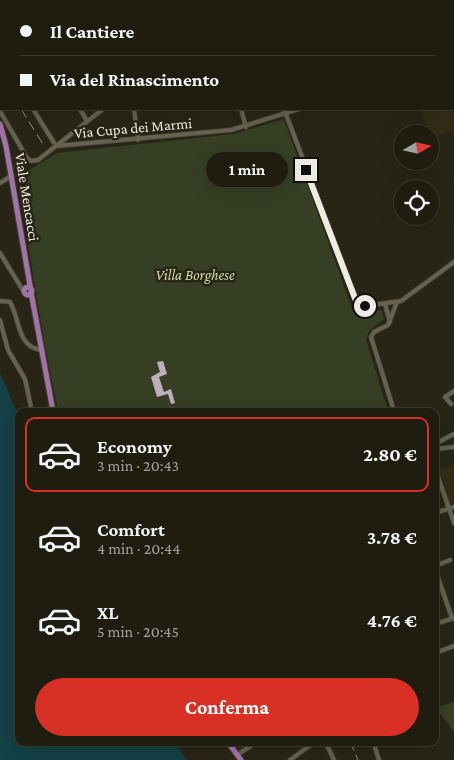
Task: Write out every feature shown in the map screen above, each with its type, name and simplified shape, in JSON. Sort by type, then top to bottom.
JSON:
[{"type":"main road","name":"Viale Mencacci","points":[[0,124],[28,274],[27,291],[34,310],[52,408]]},
{"type":"main road","points":[[231,746],[239,758]]},
{"type":"street","points":[[34,110],[56,146],[101,110]]},
{"type":"street","points":[[81,110],[87,121]]},
{"type":"street","points":[[134,110],[138,140]]},
{"type":"street","points":[[241,110],[246,127]]},
{"type":"street","points":[[284,110],[356,302],[364,306],[397,302],[454,262]]},
{"type":"street","name":"Via Cupa dei Marmi","points":[[0,111],[27,158],[33,162],[56,146],[231,130],[246,127],[296,110]]},
{"type":"street","points":[[0,183],[11,176]]},
{"type":"street","points":[[0,253],[18,281],[27,291]]},
{"type":"street","points":[[0,301],[10,302],[22,337],[31,347],[41,350]]},
{"type":"street","points":[[393,408],[371,338],[373,333],[390,322],[397,302]]},
{"type":"street","points":[[385,304],[390,322]]},
{"type":"street","points":[[0,320],[8,350],[25,378],[31,407]]},
{"type":"street","points":[[452,404],[445,397],[454,391]]},
{"type":"street","points":[[439,442],[454,434]]},
{"type":"street","points":[[439,449],[454,447]]},
{"type":"street","points":[[439,479],[454,523]]},
{"type":"street","points":[[439,512],[454,507]]},
{"type":"street","points":[[439,566],[450,560]]},
{"type":"street","points":[[439,579],[453,618],[439,623]]},
{"type":"street","points":[[439,652],[454,646]]},
{"type":"street","points":[[239,758],[252,746]]},
{"type":"street","points":[[292,760],[310,746]]},
{"type":"street","points":[[327,746],[334,760]]},
{"type":"street","points":[[375,746],[379,760]]},
{"type":"shaded area","points":[[420,110],[454,110],[454,131],[439,135],[439,125],[426,125]]},
{"type":"shaded area","points":[[454,466],[454,505],[450,503],[439,468]]},
{"type":"green space","name":"Villa Borghese","points":[[284,119],[354,314],[382,310],[384,319],[369,331],[366,339],[387,408],[57,408],[44,341],[17,177],[57,153],[233,134]]},
{"type":"green space","points":[[454,702],[454,732],[440,713],[439,707]]},
{"type":"water","points":[[0,373],[15,408],[15,746],[178,746],[186,760],[0,760]]},
{"type":"building","points":[[163,361],[167,374],[159,377],[164,392],[171,389],[175,403],[171,404],[168,394],[157,397],[151,377],[160,372],[157,362]]},
{"type":"railway","points":[[22,110],[43,144]]},
{"type":"railway","points":[[352,746],[358,760]]},
{"type":"route","points":[[306,170],[356,301],[359,305],[365,306]]}]
